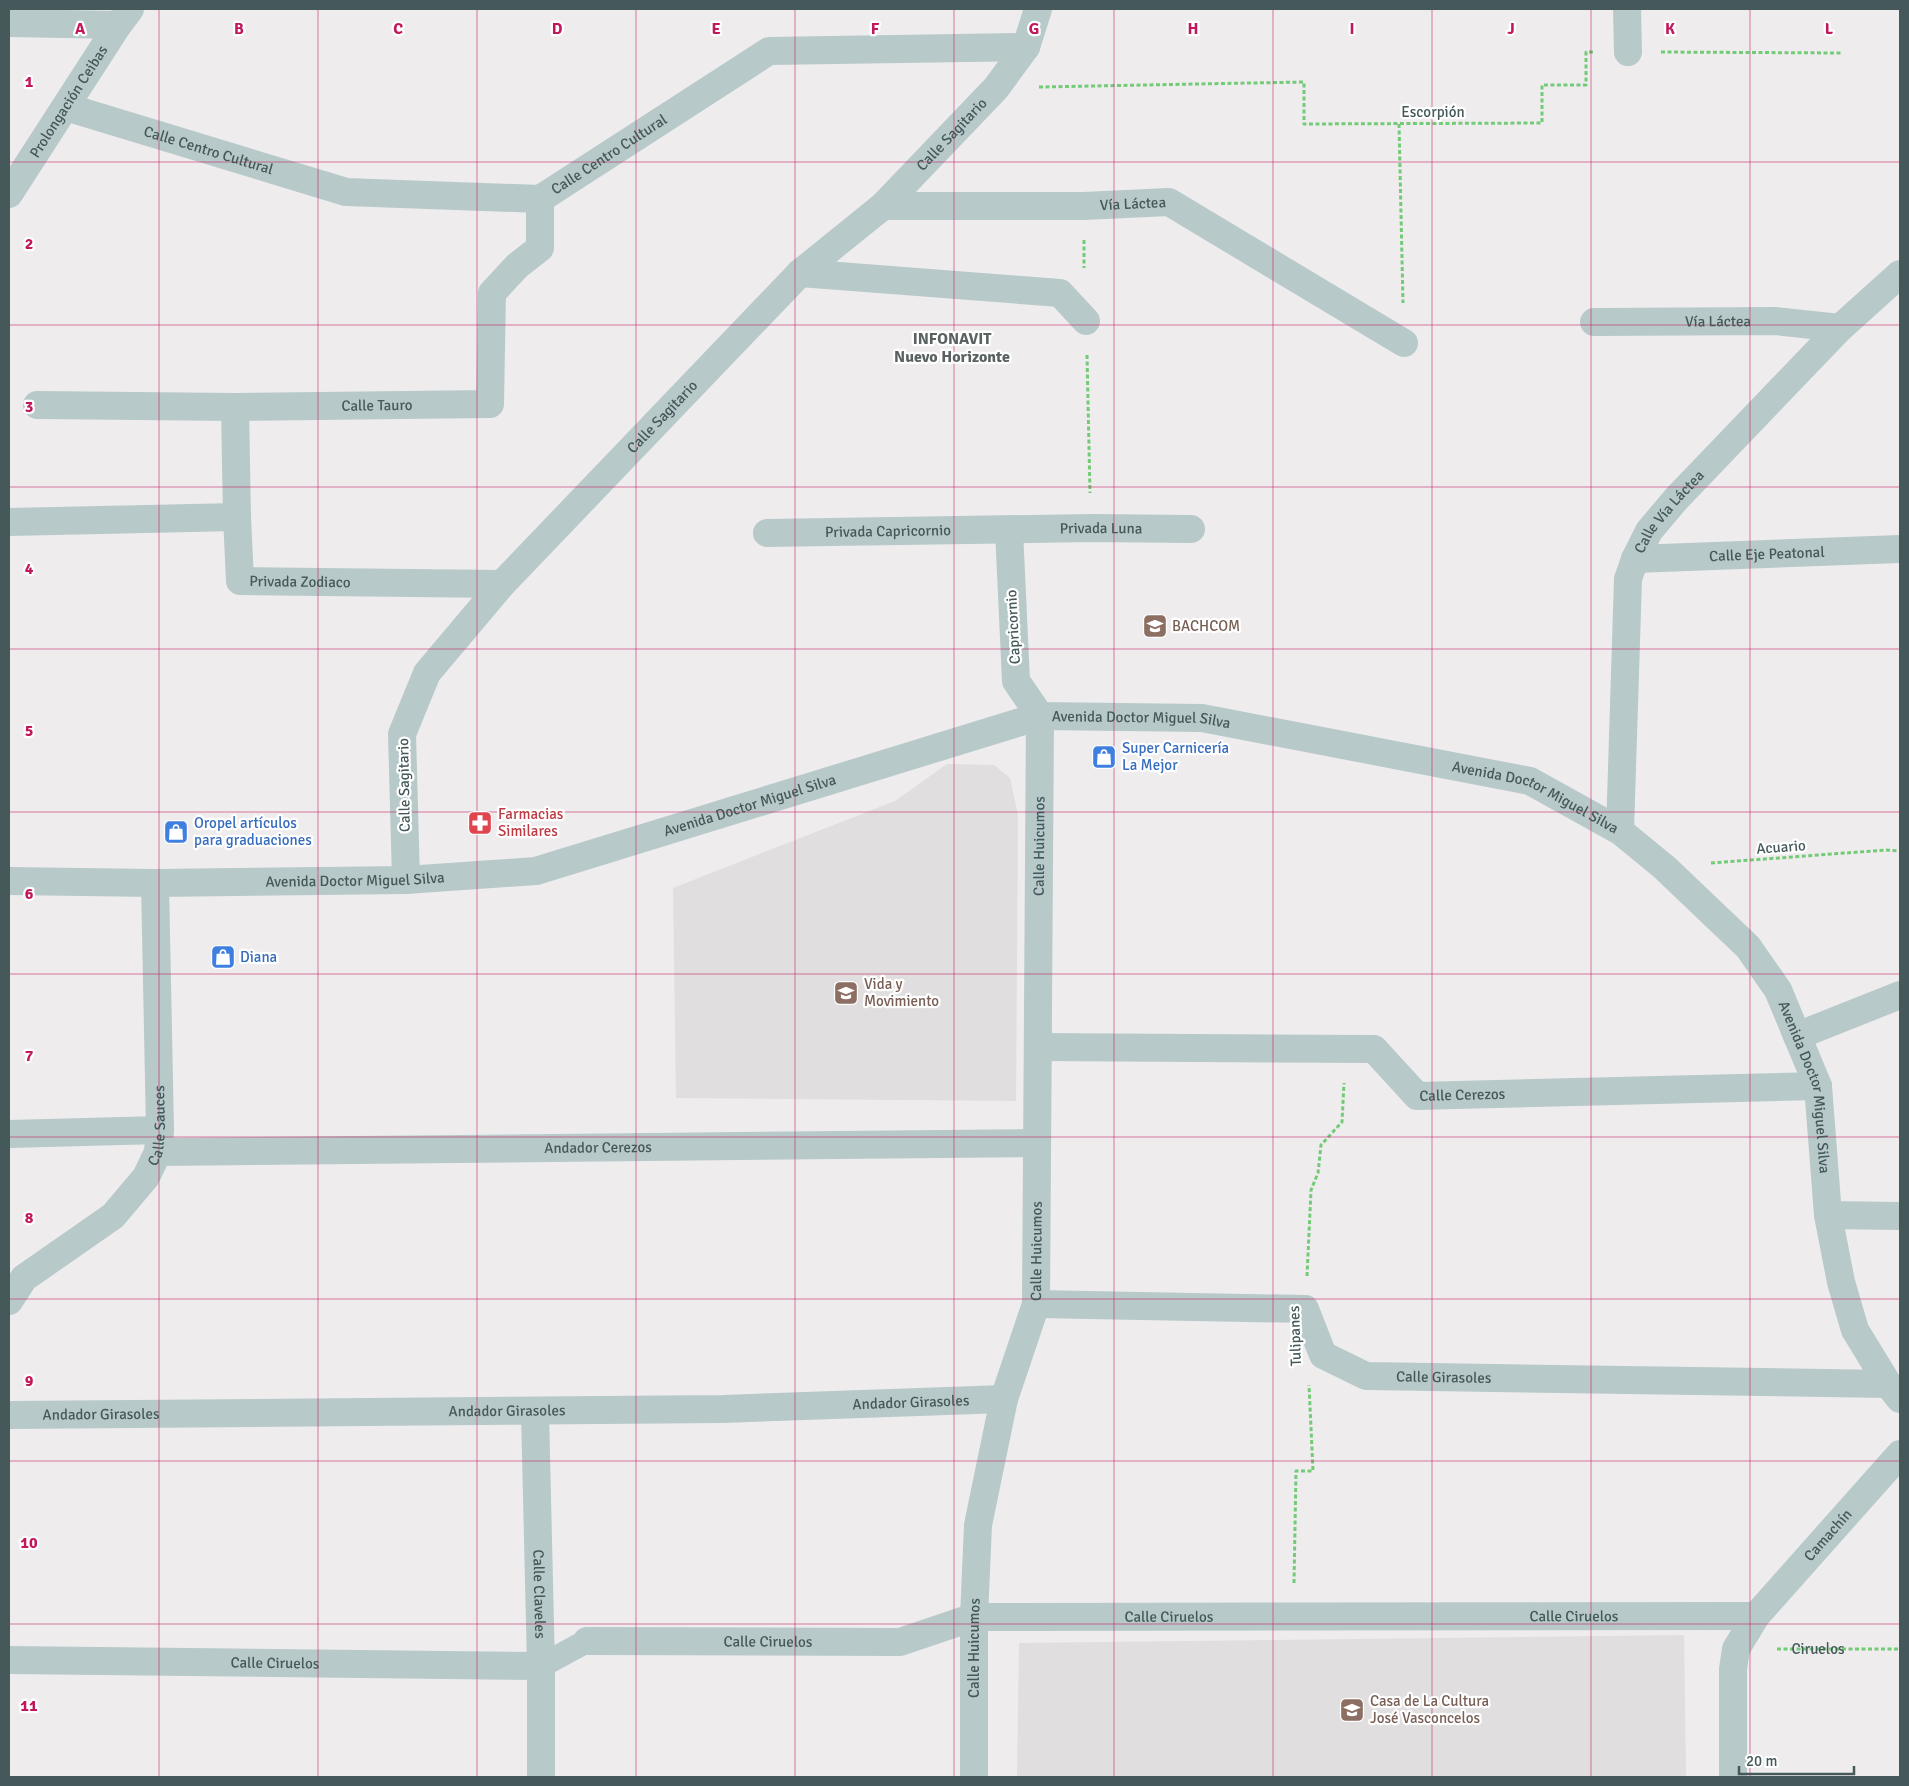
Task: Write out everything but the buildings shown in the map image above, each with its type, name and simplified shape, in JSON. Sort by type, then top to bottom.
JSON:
[{"type":"street","name":"Calle Sagitario","points":[[406,880],[402,734],[427,673],[502,584],[800,273],[883,206],[996,88],[1026,47],[1038,9]]},
{"type":"street","points":[[1627,9],[1628,52]]},
{"type":"street","points":[[9,22],[124,17]]},
{"type":"street","name":"Prolongación Ceibas","points":[[9,194],[124,17]]},
{"type":"street","name":"Calle Centro Cultural","points":[[66,107],[346,192],[540,199],[769,51],[1026,47]]},
{"type":"street","name":"Calle Tauro","points":[[37,405],[235,407],[490,404],[492,292],[517,266],[540,248],[540,199]]},
{"type":"street","name":"Vía Láctea","points":[[883,206],[1083,206],[1169,202],[1404,343]]},
{"type":"street","points":[[800,273],[1060,293],[1086,321]]},
{"type":"street","name":"Calle Vía Láctea","points":[[1620,830],[1628,579],[1635,559],[1649,531],[1676,499],[1840,328],[1900,274]]},
{"type":"street","name":"Vía Láctea","points":[[1594,322],[1775,321],[1840,328]]},
{"type":"street","points":[[9,522],[237,517],[235,407]]},
{"type":"street","name":"Privada Zodiaco","points":[[237,517],[240,581],[502,584]]},
{"type":"street","name":"Privada Luna","points":[[1009,530],[1091,528],[1191,529]]},
{"type":"street","name":"Privada Capricornio","points":[[767,533],[1009,530]]},
{"type":"street","name":"Capricornio","points":[[1009,530],[1016,681],[1040,716]]},
{"type":"street","name":"Calle Eje Peatonal","points":[[1635,559],[1900,549]]},
{"type":"street","name":"Avenida Doctor Miguel Silva","points":[[9,881],[155,884],[406,880],[536,871],[1040,716],[1202,718],[1530,782],[1620,830],[1664,867],[1748,947],[1778,990],[1818,1086],[1828,1215],[1840,1282],[1855,1330],[1894,1391]]},
{"type":"street","name":"Calle Huicumos","points":[[974,1777],[974,1617],[978,1525],[1004,1399],[1036,1304],[1040,716]]},
{"type":"street","name":"Calle Sauces","points":[[9,1302],[24,1278],[113,1216],[146,1177],[159,1141],[155,884]]},
{"type":"street","points":[[1797,1036],[1900,994]]},
{"type":"street","name":"Calle Cerezos","points":[[1038,1047],[1374,1049],[1417,1096],[1818,1086]]},
{"type":"street","name":"Andador Cerezos","points":[[9,1134],[159,1141],[1036,1143]]},
{"type":"street","points":[[1828,1215],[1900,1216]]},
{"type":"street","points":[[1036,1304],[1305,1309]]},
{"type":"street","name":"Calle Girasoles","points":[[1305,1309],[1323,1355],[1366,1376],[1894,1391]]},
{"type":"street","name":"Andador Girasoles","points":[[9,1415],[724,1409],[1004,1399]]},
{"type":"street","name":"Calle Claveles","points":[[535,1412],[541,1666],[541,1777]]},
{"type":"street","name":"Camachín","points":[[1736,1649],[1756,1616],[1900,1454]]},
{"type":"street","name":"Calle Ciruelos","points":[[587,1641],[900,1642],[974,1617],[1756,1616]]},
{"type":"street","points":[[541,1666],[587,1641]]},
{"type":"street","points":[[1733,1777],[1732,1669],[1736,1649]]},
{"type":"street","name":"Calle Ciruelos","points":[[9,1660],[541,1666]]},
{"type":"path","name":"Escorpión","points":[[996,88],[1304,82],[1304,124],[1542,123],[1542,85],[1586,85],[1586,52],[1842,54]]},
{"type":"path","points":[[1399,124],[1404,343]]},
{"type":"path","points":[[1083,206],[1091,528]]},
{"type":"path","name":"Acuario","points":[[1664,867],[1886,850],[1900,851]]},
{"type":"path","name":"Tulipanes","points":[[1305,1309],[1311,1190],[1318,1174],[1321,1146],[1342,1122],[1345,1048]]},
{"type":"path","name":"Tulipanes","points":[[1294,1616],[1296,1471],[1313,1470],[1308,1375]]},
{"type":"path","name":"Ciruelos","points":[[1736,1649],[1900,1649]]},
{"type":"shaded area","name":"Vida y Movimiento","points":[[947,764],[994,765],[1010,778],[1018,815],[1016,1101],[676,1098],[673,888],[895,801]]},
{"type":"shaded area","name":"Casa de La Cultura José Vasconcelos","points":[[1684,1635],[1686,1777],[1017,1777],[1019,1643]]},
{"type":"place","name":"BACHCOM","points":[[1155,626]]},
{"type":"place","name":"Super Carnicería La Mejor","points":[[1104,757]]},
{"type":"place","name":"Farmacias Similares","points":[[480,823]]},
{"type":"place","name":"Oropel artículos para graduaciones","points":[[176,832]]},
{"type":"place","name":"Diana","points":[[223,957]]},
{"type":"place","name":"Vida y Movimiento","points":[[846,993]]},
{"type":"place","name":"Casa de La Cultura José Vasconcelos","points":[[1352,1710]]},
{"type":"district","name":"INFONAVIT Nuevo Horizonte","points":[[952,347]]}]
